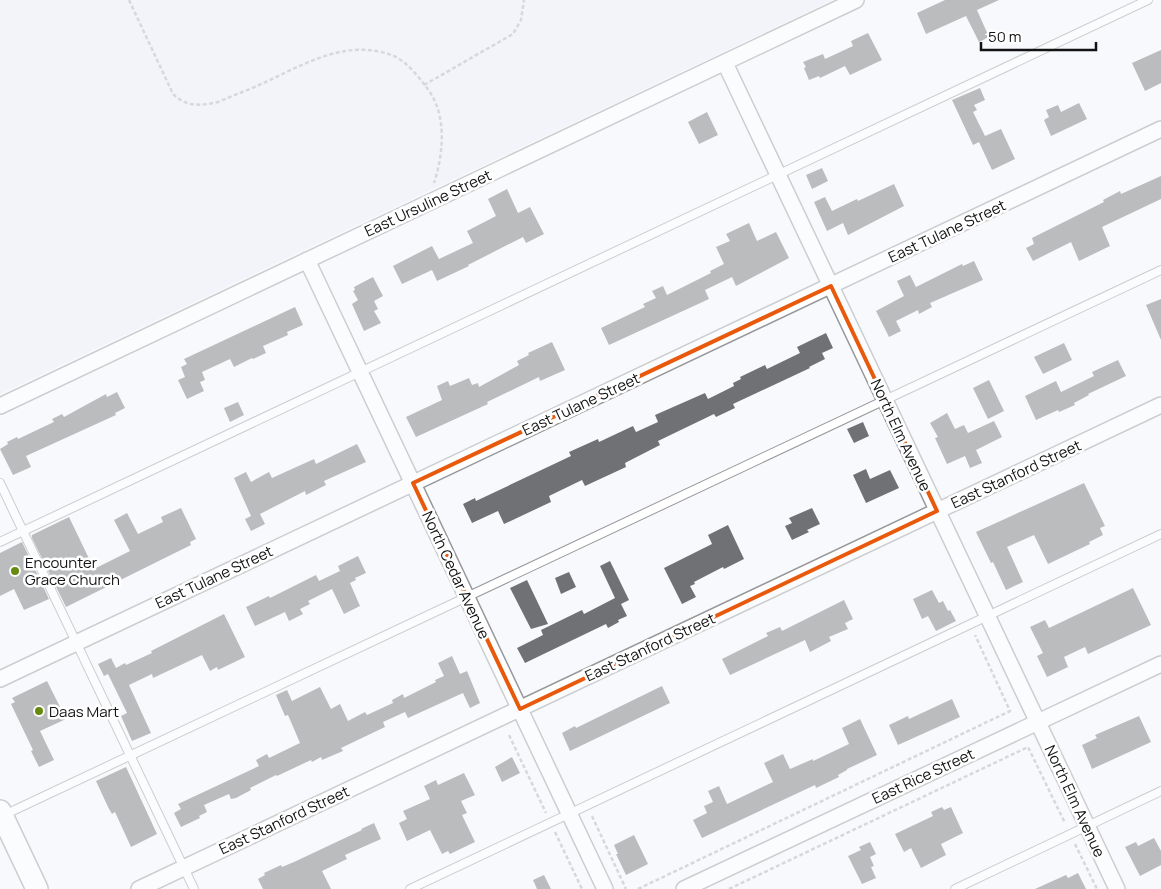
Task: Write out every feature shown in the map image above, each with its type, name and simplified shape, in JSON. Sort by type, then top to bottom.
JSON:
[{"type":"street","name":"East Ursuline Street","points":[[0,406],[856,0]]},
{"type":"street","name":"North Elm Avenue","points":[[724,62],[1117,889]]},
{"type":"street","name":"East Tulane Street","points":[[0,679],[1161,129]]},
{"type":"street","name":"North Cedar Avenue","points":[[307,260],[605,889]]},
{"type":"street","name":"East Stanford Street","points":[[140,889],[1161,405]]},
{"type":"street","name":"East Rice Street","points":[[684,889],[1161,664]]},
{"type":"street","points":[[1,814],[37,889]]},
{"type":"lane","points":[[0,542],[1148,0]]},
{"type":"lane","points":[[1,814],[1161,270]]},
{"type":"lane","points":[[0,483],[194,889]]},
{"type":"lane","points":[[410,889],[1161,534]]},
{"type":"lane","points":[[955,889],[1161,791]]},
{"type":"path","points":[[129,0],[173,94],[179,101],[188,104],[203,105],[218,102],[316,59],[339,51],[362,49],[395,57],[414,71],[433,96],[439,114],[442,134],[441,156],[428,203]]},
{"type":"path","points":[[424,85],[513,34],[521,20],[524,0]]},
{"type":"path","points":[[638,889],[1010,711],[970,624]]},
{"type":"path","points":[[729,889],[1028,747],[1097,889]]},
{"type":"path","points":[[587,805],[626,889]]},
{"type":"highlighted area","points":[[831,286],[937,511],[520,709],[413,483]]},
{"type":"shaded area","points":[[0,0],[833,0],[0,394]]},
{"type":"building","points":[[945,0],[999,0],[977,10],[989,37],[979,42],[966,16],[926,34],[917,13]]},
{"type":"building","points":[[868,33],[882,60],[850,75],[845,66],[820,78],[819,76],[809,80],[803,62],[823,54],[825,59],[853,46],[851,41]]},
{"type":"building","points":[[1161,50],[1161,83],[1145,91],[1132,63]]},
{"type":"building","points":[[980,88],[985,100],[974,105],[977,110],[973,112],[985,136],[1001,129],[1015,159],[992,170],[979,142],[973,145],[952,100]]},
{"type":"building","points":[[1079,103],[1087,119],[1051,136],[1044,120],[1049,117],[1046,110],[1058,105],[1061,112]]},
{"type":"building","points":[[707,112],[718,135],[699,144],[688,122]]},
{"type":"building","points":[[822,168],[828,181],[812,189],[806,175]]},
{"type":"building","points":[[1161,176],[1161,199],[1102,227],[1110,246],[1079,261],[1071,242],[1033,261],[1026,248],[1034,244],[1032,238],[1104,202],[1103,200],[1120,191],[1121,194]]},
{"type":"building","points":[[894,184],[904,206],[848,235],[843,223],[827,231],[814,202],[825,197],[832,211]]},
{"type":"building","points":[[507,189],[518,213],[530,207],[544,234],[526,243],[523,237],[437,281],[432,270],[402,284],[393,266],[432,246],[439,259],[473,243],[467,231],[496,216],[488,199]]},
{"type":"building","points":[[749,223],[757,241],[776,232],[789,258],[736,286],[732,277],[705,290],[709,299],[609,345],[601,328],[645,307],[643,304],[656,298],[652,291],[663,286],[667,295],[711,273],[710,271],[724,264],[716,247],[730,241],[726,234]]},
{"type":"building","points":[[974,261],[983,280],[930,303],[932,307],[919,314],[918,310],[896,321],[901,331],[889,337],[876,311],[904,296],[897,281],[910,275],[916,287],[962,264],[963,266]]},
{"type":"building","points":[[373,277],[383,296],[374,301],[378,309],[374,311],[381,323],[364,331],[352,304],[358,300],[353,291],[355,290],[354,287]]},
{"type":"building","points":[[1161,299],[1161,340],[1146,305]]},
{"type":"building","points":[[295,307],[303,325],[287,332],[288,335],[263,346],[266,353],[234,367],[230,359],[202,372],[205,380],[200,382],[204,391],[187,399],[178,380],[185,377],[181,367],[187,364],[184,359]]},
{"type":"building","points":[[826,333],[833,348],[822,353],[825,359],[733,404],[735,408],[716,417],[714,414],[658,441],[660,445],[625,463],[626,467],[585,486],[582,480],[549,496],[551,502],[504,524],[498,511],[472,523],[463,504],[475,498],[476,501],[571,456],[569,452],[598,439],[599,442],[633,426],[636,432],[658,422],[655,415],[705,393],[708,399],[734,386],[733,383],[741,379],[740,377],[765,365],[767,369],[800,353],[797,347]]},
{"type":"building","points":[[552,342],[565,370],[540,381],[539,377],[487,402],[488,404],[416,437],[406,417],[442,400],[437,386],[448,381],[450,386],[469,378],[472,385],[478,383],[479,387],[519,365],[517,361],[529,355],[528,353]]},
{"type":"building","points":[[1064,343],[1072,360],[1043,374],[1034,357]]},
{"type":"building","points":[[1118,360],[1126,376],[1088,394],[1074,403],[1075,405],[1036,420],[1025,396],[1056,381],[1061,392],[1094,376],[1092,372]]},
{"type":"building","points":[[989,380],[1004,411],[988,419],[973,388]]},
{"type":"building","points":[[117,392],[125,408],[115,413],[116,415],[26,456],[31,467],[13,475],[0,449],[8,444],[7,442],[17,437],[18,439],[54,422],[52,419],[62,414],[64,417],[106,394],[107,397]]},
{"type":"building","points":[[238,402],[244,415],[230,422],[224,408]]},
{"type":"building","points":[[947,413],[955,429],[964,425],[968,433],[994,421],[1002,437],[976,450],[982,463],[970,468],[965,456],[947,464],[935,438],[938,437],[930,423]]},
{"type":"building","points":[[863,422],[869,436],[854,443],[847,429]]},
{"type":"building","points":[[357,444],[366,462],[324,481],[326,485],[306,495],[305,491],[260,514],[265,524],[251,531],[245,519],[251,516],[234,478],[246,472],[251,482],[269,472],[272,478],[314,459],[316,464]]},
{"type":"building","points":[[866,469],[870,479],[890,470],[899,488],[866,503],[853,475]]},
{"type":"building","points":[[1084,483],[1105,526],[1100,528],[1103,535],[1089,542],[1090,544],[1048,564],[1034,535],[1007,547],[1023,582],[1006,590],[976,532]]},
{"type":"building","points":[[181,508],[196,539],[190,542],[191,545],[66,607],[32,538],[32,535],[69,517],[94,569],[130,551],[114,520],[127,513],[138,534],[163,522],[161,517]]},
{"type":"building","points":[[812,508],[820,524],[792,540],[785,526],[792,523],[789,518]]},
{"type":"building","points":[[728,525],[744,559],[724,569],[723,567],[694,582],[695,584],[690,586],[696,597],[682,604],[664,568],[712,544],[708,535]]},
{"type":"building","name":"Encounter Grace Church","points":[[22,542],[49,599],[24,610],[14,589],[0,596],[0,553]]},
{"type":"building","points":[[358,556],[366,573],[355,578],[356,580],[350,583],[360,606],[344,614],[332,589],[308,601],[310,604],[300,609],[303,614],[289,621],[285,612],[255,626],[246,607],[269,596],[270,598],[316,575],[319,581],[340,571],[338,566]]},
{"type":"building","points":[[610,561],[629,600],[621,604],[627,616],[608,628],[606,624],[525,663],[517,648],[543,635],[541,630],[582,610],[584,614],[615,598],[600,566]]},
{"type":"building","points":[[569,572],[576,587],[561,594],[555,578]]},
{"type":"building","points":[[527,580],[548,624],[531,629],[510,588]]},
{"type":"building","points":[[1133,588],[1151,625],[1088,654],[1085,647],[1064,657],[1068,667],[1047,677],[1037,656],[1043,653],[1030,627],[1045,620],[1049,628]]},
{"type":"building","points":[[932,590],[939,603],[943,601],[956,621],[936,631],[928,616],[922,619],[913,599]]},
{"type":"building","points":[[844,600],[853,619],[845,623],[848,629],[829,637],[831,641],[810,652],[805,640],[730,675],[722,659],[768,636],[766,633],[780,627],[782,631]]},
{"type":"building","points":[[224,614],[245,657],[218,670],[217,667],[210,671],[202,655],[153,678],[152,674],[129,685],[151,733],[132,741],[121,716],[127,713],[108,674],[104,676],[98,664],[111,658],[116,668],[125,663],[126,665]]},
{"type":"building","points":[[452,656],[460,674],[467,671],[480,703],[470,708],[463,693],[408,718],[405,712],[383,722],[385,727],[341,748],[343,751],[322,760],[321,757],[312,762],[311,760],[276,775],[250,788],[251,790],[236,798],[231,799],[229,794],[204,805],[207,812],[199,816],[200,818],[181,827],[174,813],[181,809],[178,804],[259,766],[256,760],[267,754],[269,758],[300,743],[288,715],[285,716],[276,695],[287,690],[292,701],[320,687],[331,709],[340,704],[348,721],[365,712],[367,715],[393,703],[392,700],[403,694],[404,698],[436,682],[435,680],[444,676],[438,663]]},
{"type":"building","name":"Daas Mart","points":[[47,681],[66,719],[40,731],[54,760],[39,767],[11,704],[15,702],[12,698]]},
{"type":"building","points":[[662,686],[670,703],[570,751],[562,733]]},
{"type":"building","points":[[952,699],[960,717],[898,745],[889,725],[908,716],[909,719]]},
{"type":"building","points":[[1139,716],[1151,742],[1092,769],[1082,745],[1097,738],[1095,735]]},
{"type":"building","points":[[860,719],[877,755],[847,769],[838,775],[839,777],[816,788],[815,785],[702,838],[693,820],[707,813],[704,806],[713,802],[708,791],[719,786],[727,804],[773,782],[764,763],[783,754],[790,769],[813,759],[813,761],[849,744],[842,728]]},
{"type":"building","points":[[512,757],[520,773],[502,782],[495,767]]},
{"type":"building","points":[[126,767],[157,834],[131,847],[115,812],[112,814],[96,781]]},
{"type":"building","points":[[464,773],[475,795],[461,801],[467,813],[462,815],[475,842],[450,854],[448,851],[442,854],[430,830],[407,841],[399,823],[407,819],[403,811],[430,799],[424,786],[436,780],[438,785]]},
{"type":"building","points":[[942,807],[944,810],[951,807],[963,833],[941,844],[946,855],[921,868],[911,848],[904,852],[895,834],[933,816],[931,812]]},
{"type":"building","points":[[374,823],[381,839],[345,855],[347,859],[322,871],[331,889],[263,889],[258,879],[265,875],[264,873],[281,865],[282,867],[294,862]]},
{"type":"building","points":[[634,835],[648,864],[626,875],[614,845]]},
{"type":"building","points":[[1154,838],[1161,851],[1161,865],[1140,876],[1125,847],[1136,842],[1138,846]]},
{"type":"building","points":[[870,842],[876,854],[870,857],[874,866],[871,867],[876,878],[862,884],[848,856],[861,850],[859,847]]},
{"type":"building","points":[[1078,873],[1086,889],[1035,889],[1066,875],[1068,878]]},
{"type":"building","points":[[544,875],[551,889],[537,889],[533,880]]},
{"type":"place","name":"Encounter Grace Church","points":[[15,571]]},
{"type":"place","name":"Daas Mart","points":[[39,711]]}]
